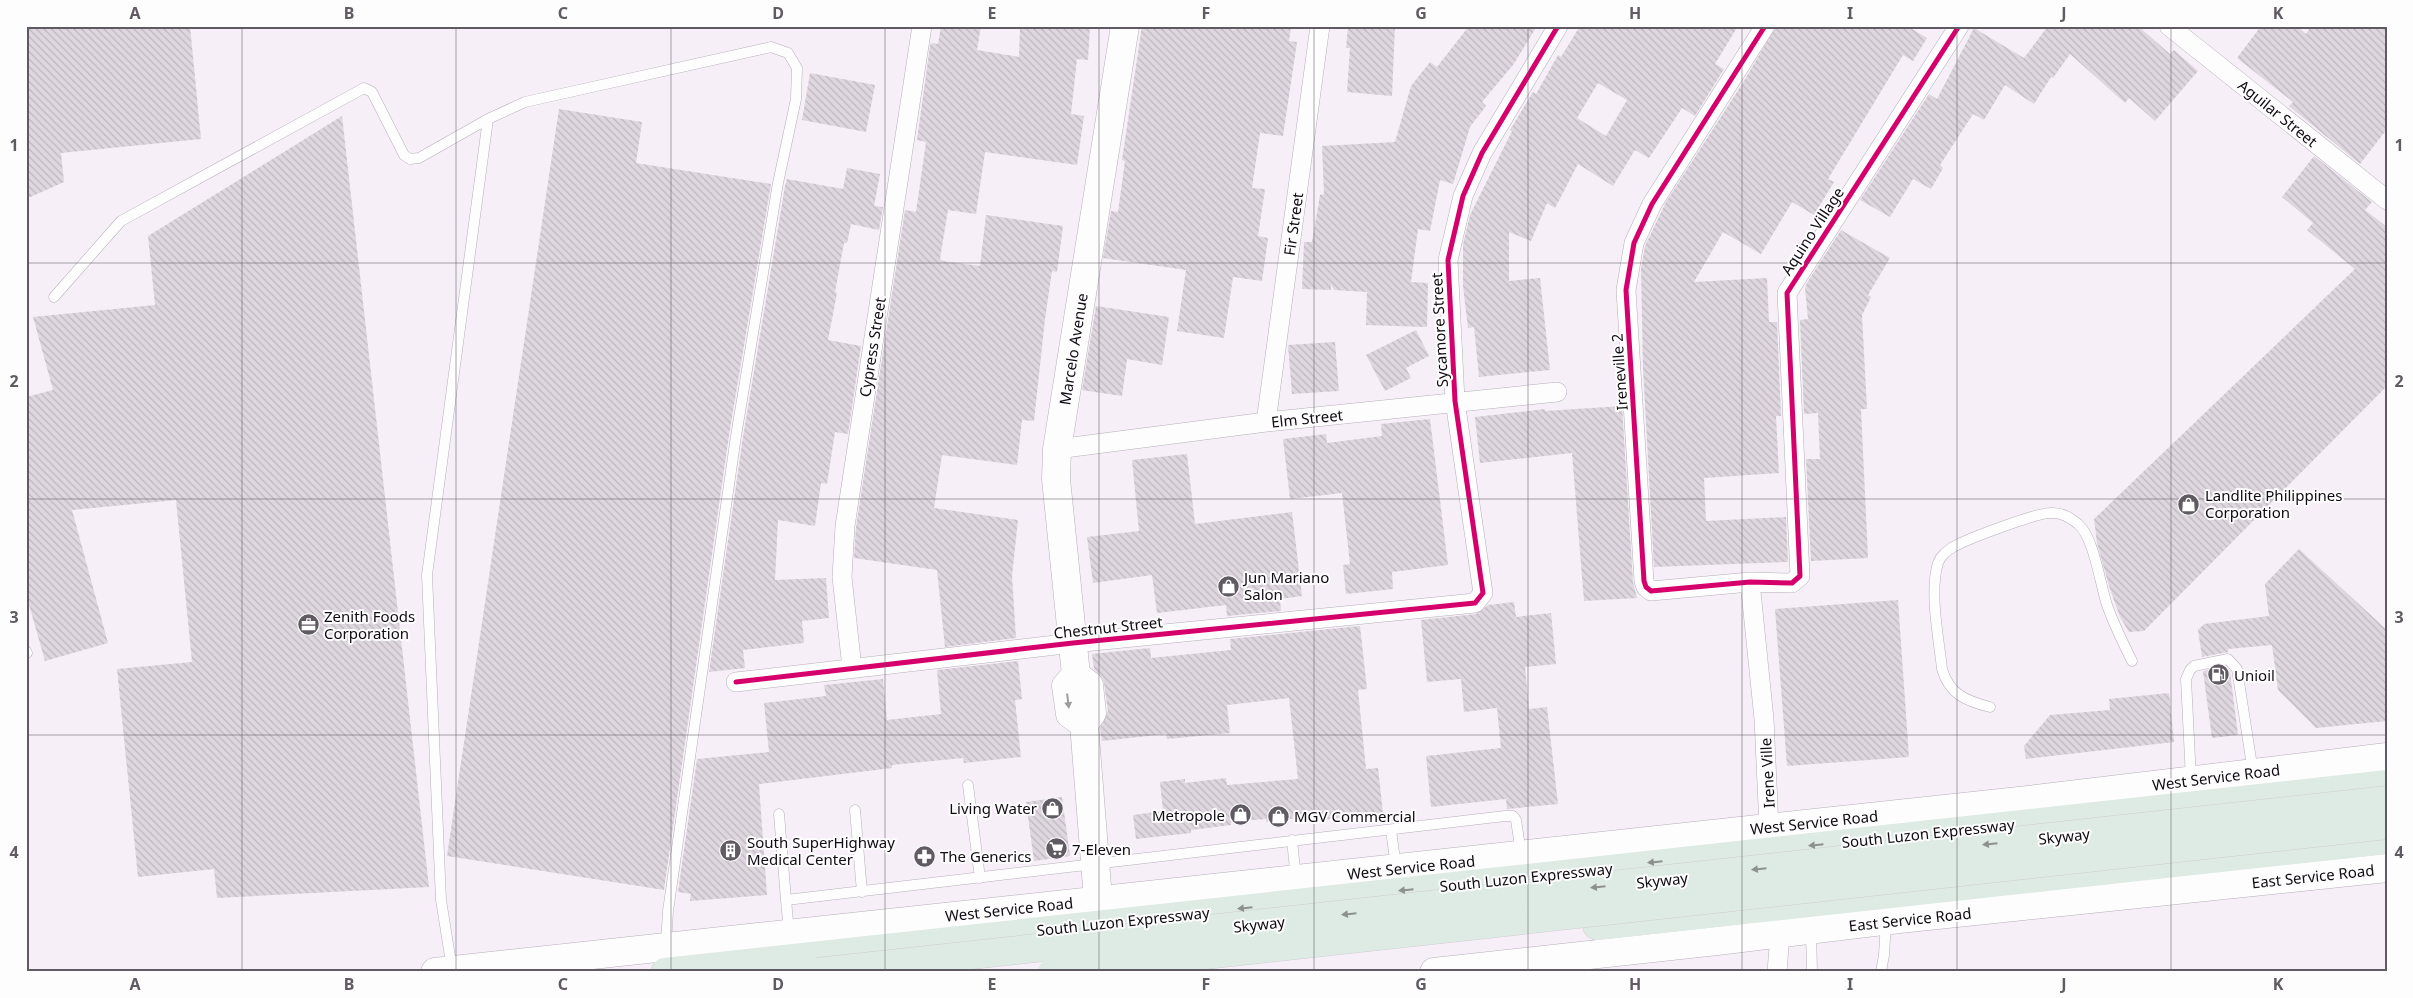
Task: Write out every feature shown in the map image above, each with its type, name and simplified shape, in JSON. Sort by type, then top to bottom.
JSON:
[{"type":"highway","name":"South Luzon Expressway","points":[[665,959],[1108,932],[2387,784]]},
{"type":"highway","name":"Skyway","points":[[817,972],[2387,800]]},
{"type":"highway","name":"Skyway","points":[[1052,972],[2387,825]]},
{"type":"highway","points":[[1155,972],[2387,840]]},
{"type":"main road","name":"Marcelo Avenue","points":[[1108,932],[1094,864],[1084,724],[1092,713],[1089,684],[1076,674],[1056,480],[1057,448],[1125,26]]},
{"type":"main road","name":"West Service Road","points":[[444,971],[665,959],[789,933],[1108,932],[1296,880],[2387,757]]},
{"type":"main road","name":"East Service Road","points":[[1434,972],[1472,970],[1886,921],[2387,868]]},
{"type":"street","name":"Cypress Street","points":[[852,668],[842,576],[845,526],[922,26]]},
{"type":"street","name":"Fir Street","points":[[1266,422],[1320,26]]},
{"type":"street","name":"Sycamore Street","points":[[1481,598],[1483,593],[1455,401],[1448,260],[1463,196],[1482,153],[1558,26]]},
{"type":"street","name":"Ireneville 2","points":[[1765,26],[1652,204],[1634,243],[1626,290],[1646,587],[1657,591],[1750,582],[1792,583],[1800,576],[1800,570]]},
{"type":"street","name":"Aquino Village","points":[[1800,570],[1787,292],[1959,26]]},
{"type":"street","name":"Aguilar Street","points":[[2170,26],[2387,200]]},
{"type":"street","name":"Elm Street","points":[[1057,448],[1266,422],[1455,401],[1558,392]]},
{"type":"street","name":"Irene Ville","points":[[1750,582],[1764,719],[1769,827]]},
{"type":"street","name":"Chestnut Street","points":[[736,682],[1073,642],[1468,605],[1481,598]]},
{"type":"street","points":[[1778,972],[1780,934]]},
{"type":"lane","points":[[54,297],[120,221],[364,88],[372,92],[404,155],[410,159],[419,158],[488,119],[525,102],[771,47],[788,53],[796,68],[796,99],[778,182],[736,436],[674,872],[665,959]]},
{"type":"lane","points":[[444,971],[426,576],[488,119]]},
{"type":"lane","points":[[1990,707],[1962,698],[1949,686],[1945,679],[1942,670],[1936,578],[1938,563],[1942,554],[1955,546],[2013,524],[2048,513],[2066,515],[2079,524],[2088,539],[2118,634],[2132,661]]},
{"type":"lane","points":[[2191,780],[2186,679],[2194,666],[2228,659],[2237,669],[2253,772]]},
{"type":"lane","points":[[968,785],[980,878]]},
{"type":"lane","points":[[856,810],[862,892]]},
{"type":"lane","points":[[779,814],[789,933]]},
{"type":"lane","points":[[786,900],[1292,840],[1513,816],[1518,828],[1521,855]]},
{"type":"lane","points":[[1391,830],[1396,868]]},
{"type":"lane","points":[[1292,840],[1296,880]]},
{"type":"lane","points":[[1881,972],[1886,921]]},
{"type":"lane","points":[[1811,930],[1812,972]]},
{"type":"lane","points":[[1108,932],[1114,972]]},
{"type":"building","points":[[26,26],[190,26],[201,139],[61,153],[64,182],[26,199]]},
{"type":"building","points":[[941,26],[981,26],[977,50],[1019,57],[1020,26],[1090,26],[1088,60],[1077,59],[1071,114],[1084,116],[1077,165],[985,152],[976,214],[948,210],[940,259],[943,261],[980,266],[986,215],[1063,226],[1057,272],[1052,271],[1034,421],[1022,420],[1017,465],[942,455],[934,508],[1018,520],[1012,576],[1016,638],[945,647],[937,570],[854,558],[856,527],[905,210],[916,212],[926,142],[917,140],[930,46],[931,43],[938,44]]},
{"type":"building","points":[[1142,26],[1211,26],[1236,30],[1236,26],[1291,26],[1289,41],[1297,42],[1283,136],[1260,133],[1252,188],[1265,189],[1258,236],[1268,238],[1262,281],[1233,277],[1224,338],[1177,331],[1186,270],[1103,258],[1111,211],[1118,212],[1125,161],[1122,160]]},
{"type":"building","points":[[1348,26],[1395,26],[1392,96],[1347,92],[1350,48],[1346,48]]},
{"type":"building","points":[[1469,26],[1537,26],[1513,65],[1482,102],[1486,106],[1470,127],[1453,184],[1440,180],[1430,231],[1418,229],[1411,282],[1428,283],[1427,327],[1366,325],[1367,292],[1334,290],[1331,284],[1331,290],[1302,289],[1304,242],[1312,242],[1320,195],[1324,194],[1322,146],[1395,142],[1411,86],[1430,62],[1437,67]]},
{"type":"building","points":[[1580,26],[1738,26],[1715,64],[1724,69],[1695,116],[1682,108],[1649,158],[1635,150],[1613,186],[1578,164],[1555,208],[1547,203],[1531,241],[1509,232],[1509,281],[1540,278],[1550,370],[1479,377],[1474,327],[1468,328],[1463,286],[1463,244],[1470,215],[1512,131],[1510,130],[1533,92],[1536,94],[1558,55],[1561,57]],"holes":[[[1598,83],[1627,100],[1606,136],[1577,118]]]},
{"type":"building","points":[[1776,26],[1907,26],[1927,38],[1913,61],[1903,55],[1828,179],[1834,182],[1814,215],[1792,202],[1761,254],[1723,232],[1694,282],[1767,278],[1769,322],[1777,322],[1781,416],[1776,416],[1779,473],[1704,478],[1706,521],[1786,517],[1788,562],[1654,567],[1643,368],[1641,269],[1645,246],[1666,202],[1744,81]]},
{"type":"building","points":[[2048,26],[2138,26],[2170,54],[2174,50],[2198,71],[2155,121],[2129,98],[2125,103],[2070,54],[2053,78],[2051,77],[2034,104],[2005,85],[1984,120],[1973,114],[1940,165],[1943,168],[1931,189],[1913,179],[1890,217],[1860,200],[1929,94],[1937,99],[1974,28],[2024,58]]},
{"type":"building","points":[[2261,26],[2296,26],[2306,34],[2311,26],[2387,26],[2387,129],[2360,164],[2289,106],[2293,102],[2237,58]]},
{"type":"building","points":[[810,73],[875,85],[866,132],[802,120]]},
{"type":"building","points":[[559,109],[642,122],[636,163],[771,184],[729,435],[664,890],[447,856]]},
{"type":"building","points":[[342,116],[429,887],[217,898],[214,869],[138,877],[117,669],[192,662],[176,500],[72,510],[108,643],[45,661],[26,594],[26,397],[53,390],[33,317],[155,305],[148,236]]},
{"type":"building","points":[[2314,156],[2372,202],[2365,210],[2387,227],[2387,386],[2144,631],[2129,632],[2120,617],[2109,586],[2097,543],[2094,519],[2355,269],[2307,230],[2313,223],[2282,197]]},
{"type":"building","points":[[847,168],[880,174],[874,206],[883,207],[879,230],[851,224],[847,243],[844,243],[835,292],[837,293],[828,340],[861,346],[848,434],[835,432],[827,484],[821,483],[815,526],[778,520],[775,580],[826,578],[829,618],[802,621],[804,643],[743,650],[745,668],[709,672],[743,437],[785,186],[787,179],[843,189]]},
{"type":"building","points":[[1841,230],[1890,258],[1868,295],[1871,297],[1862,315],[1867,409],[1861,409],[1868,558],[1811,561],[1806,459],[1820,459],[1818,413],[1804,414],[1800,320],[1808,319],[1805,288],[1808,281]]},
{"type":"building","points":[[1096,306],[1169,317],[1162,365],[1127,359],[1122,396],[1082,390]]},
{"type":"building","points":[[1416,330],[1429,356],[1406,368],[1411,378],[1385,391],[1366,355]]},
{"type":"building","points":[[1335,342],[1339,391],[1292,394],[1288,345]]},
{"type":"building","points":[[1622,406],[1633,582],[1637,598],[1584,601],[1572,453],[1480,463],[1475,417],[1545,409],[1545,411]]},
{"type":"building","points":[[1430,419],[1448,565],[1392,572],[1393,589],[1346,594],[1343,565],[1350,564],[1342,493],[1290,499],[1283,439],[1326,434],[1327,443],[1382,436],[1381,424]]},
{"type":"building","points":[[1187,454],[1195,524],[1292,512],[1302,596],[1280,599],[1281,611],[1227,616],[1226,605],[1157,613],[1152,575],[1093,583],[1087,537],[1139,531],[1132,460]]},
{"type":"building","points":[[2299,549],[2387,630],[2387,721],[2316,728],[2278,690],[2272,645],[2228,649],[2228,652],[2202,657],[2198,630],[2204,624],[2269,616],[2265,584]]},
{"type":"building","points":[[1898,600],[1909,757],[1787,766],[1775,609]]},
{"type":"building","points":[[1514,602],[1516,617],[1551,613],[1556,664],[1525,667],[1529,709],[1547,707],[1558,804],[1507,809],[1506,799],[1431,807],[1426,756],[1501,748],[1497,708],[1464,712],[1461,679],[1427,682],[1421,620],[1476,614],[1488,605]]},
{"type":"building","points":[[1360,626],[1367,689],[1358,690],[1366,769],[1378,768],[1383,813],[1322,820],[1321,815],[1266,822],[1266,819],[1231,822],[1231,825],[1191,830],[1191,833],[1136,839],[1133,815],[1163,811],[1160,782],[1185,779],[1185,783],[1226,778],[1227,785],[1298,779],[1289,698],[1227,705],[1230,733],[1167,739],[1166,734],[1102,741],[1100,728],[1108,711],[1104,683],[1102,677],[1094,669],[1092,654],[1150,648],[1151,658],[1231,650],[1230,639]]},
{"type":"building","points":[[1018,661],[1022,699],[1015,700],[1021,757],[964,763],[963,758],[892,765],[892,768],[759,784],[767,895],[690,901],[691,894],[678,892],[697,759],[769,752],[764,703],[826,696],[824,685],[883,679],[887,720],[941,714],[937,670]]},
{"type":"building","points":[[2226,667],[2230,672],[2238,735],[2212,738],[2203,671]]},
{"type":"building","points":[[2169,693],[2174,742],[2026,759],[2024,746],[2050,715],[2110,710],[2109,699]]},
{"type":"building","points":[[1062,797],[1070,856],[1034,861],[1026,802]]},
{"type":"cycle path","points":[[736,682],[1073,643],[1475,603],[1483,593],[1455,401],[1448,260],[1463,196],[1482,153],[1558,26]]},
{"type":"cycle path","points":[[1765,26],[1652,204],[1634,243],[1626,290],[1644,581],[1646,587],[1651,591],[1750,582],[1792,583],[1800,576],[1787,293],[1959,26]]},
{"type":"place","name":"Landlite Philippines Corporation","points":[[2189,504]]},
{"type":"place","name":"Jun Mariano Salon","points":[[1228,586]]},
{"type":"place","name":"Zenith Foods Corporation","points":[[308,625]]},
{"type":"place","name":"Unioil","points":[[2218,675]]},
{"type":"place","name":"Living Water","points":[[1053,808]]},
{"type":"place","name":"Metropole","points":[[1241,815]]},
{"type":"place","name":"MGV Commercial","points":[[1278,816]]},
{"type":"place","name":"7-Eleven","points":[[1056,849]]},
{"type":"place","name":"South SuperHighway Medical Center","points":[[731,851]]},
{"type":"place","name":"The Generics","points":[[924,856]]}]
